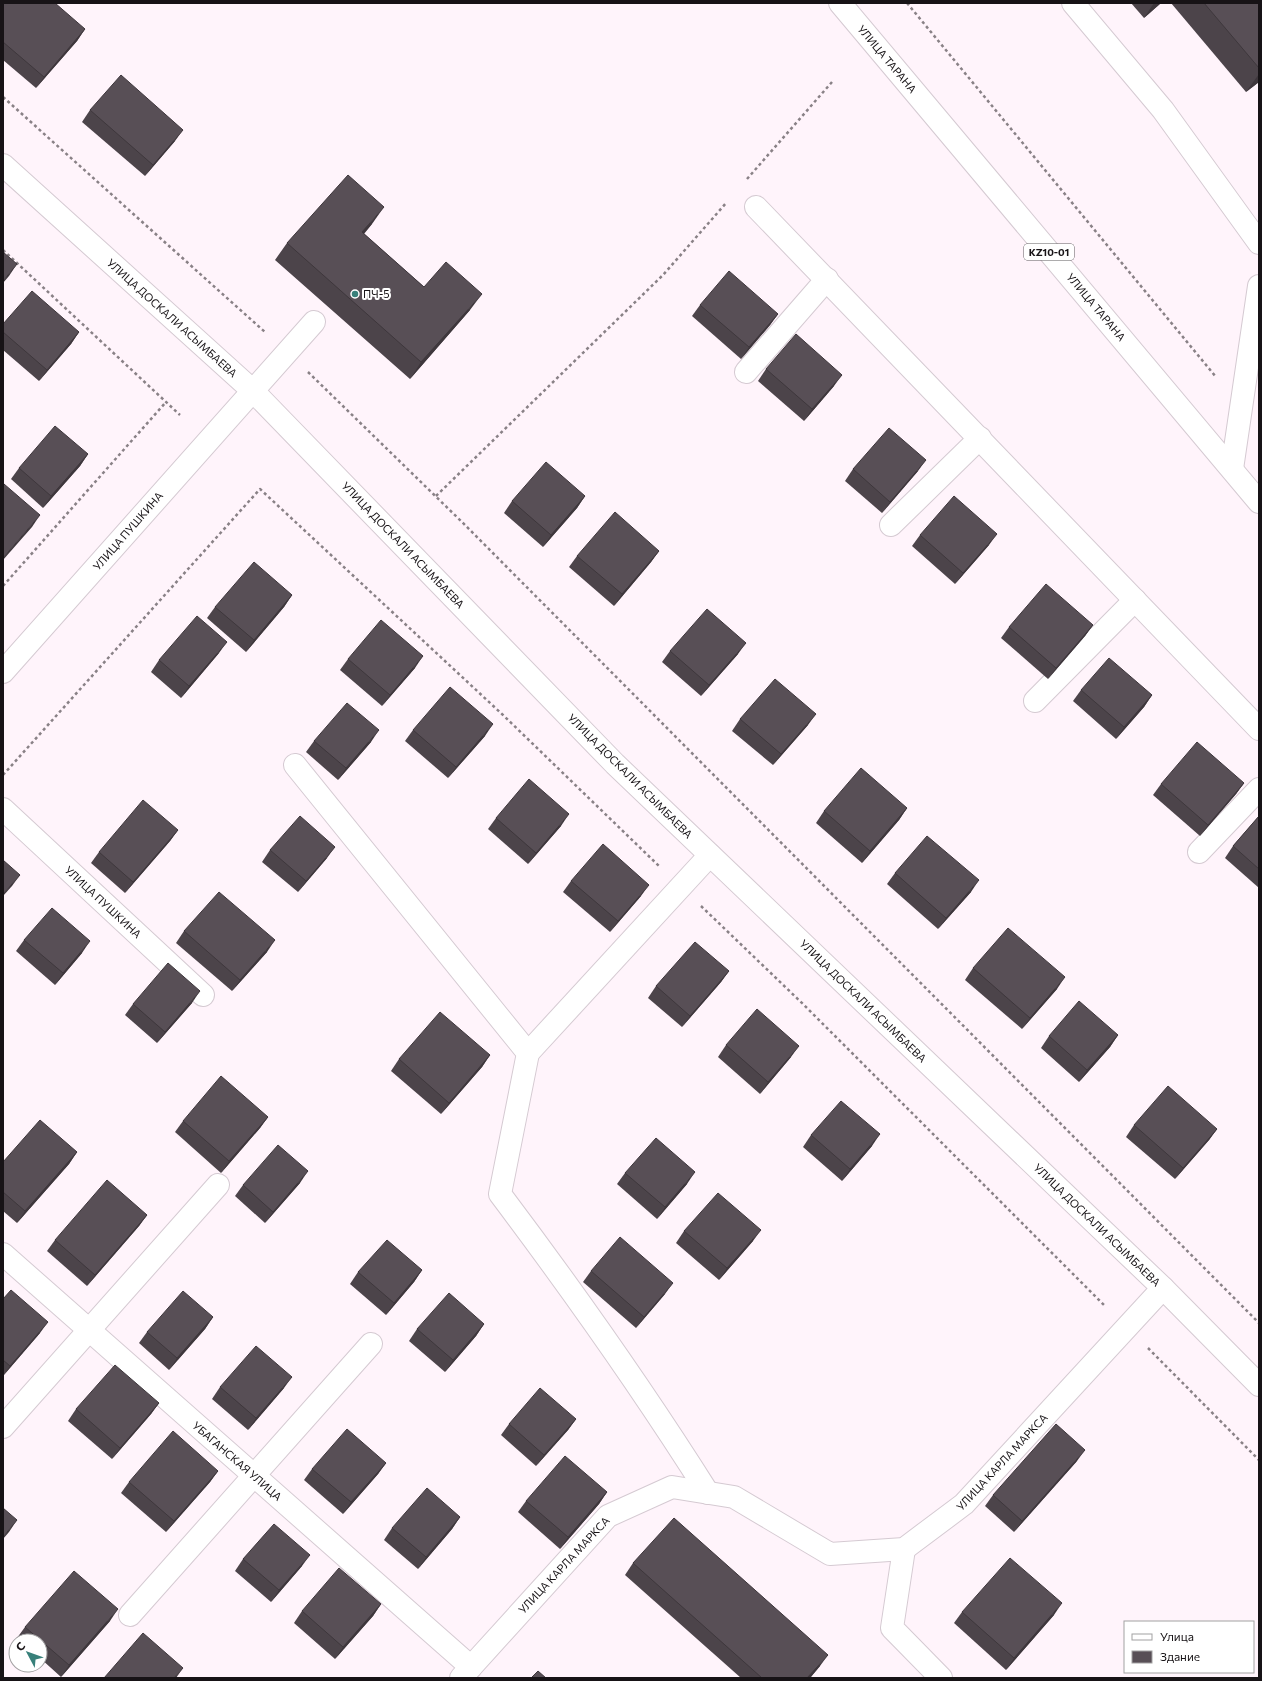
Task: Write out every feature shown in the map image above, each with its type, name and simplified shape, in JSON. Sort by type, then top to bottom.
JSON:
[{"type":"street","name":"УЛИЦА ТАРАНА","points":[[840,3],[1259,502]]},
{"type":"street","points":[[1072,3],[1163,110],[1259,243]]},
{"type":"street","name":"УЛИЦА ДОСКАЛИ АСЫМБАЕВА","points":[[3,165],[252,390],[615,764],[1163,1288],[1259,1385]]},
{"type":"street","points":[[756,207],[1259,729]]},
{"type":"street","points":[[746,372],[827,279]]},
{"type":"street","points":[[1232,469],[1259,286]]},
{"type":"street","name":"УЛИЦА ПУШКИНА","points":[[5,666],[314,322]]},
{"type":"street","points":[[891,525],[980,438]]},
{"type":"street","points":[[1035,701],[1135,600]]},
{"type":"street","points":[[294,765],[528,1053]]},
{"type":"street","points":[[1199,852],[1259,789]]},
{"type":"street","name":"УЛИЦА ПУШКИНА","points":[[3,810],[203,995]]},
{"type":"street","points":[[708,1493],[678,1445],[569,1286],[500,1194],[528,1053],[710,855]]},
{"type":"street","points":[[3,1426],[218,1185]]},
{"type":"street","name":"УБАГАНСКАЯ УЛИЦА","points":[[3,1254],[254,1476],[466,1673]]},
{"type":"street","name":"УЛИЦА КАРЛА МАРКСА","points":[[466,1673],[608,1516],[672,1487],[734,1497],[830,1554],[904,1549],[964,1504],[1163,1288]]},
{"type":"street","points":[[130,1615],[371,1344]]},
{"type":"street","points":[[904,1549],[892,1628],[941,1678]]},
{"type":"path","points":[[907,3],[1241,408]]},
{"type":"path","points":[[745,182],[832,82]]},
{"type":"path","points":[[3,97],[287,352],[436,496],[1259,1323]]},
{"type":"path","points":[[436,496],[663,275],[730,199]]},
{"type":"path","points":[[3,250],[180,415]]},
{"type":"path","points":[[3,586],[166,402]]},
{"type":"path","points":[[3,775],[260,489],[503,715],[803,1004],[1259,1460]]},
{"type":"building","points":[[3,3],[55,3],[85,29],[44,77],[3,42]]},
{"type":"building","points":[[1204,3],[1259,3],[1259,68]]},
{"type":"building","points":[[121,75],[183,130],[153,165],[90,110]]},
{"type":"building","points":[[348,175],[384,207],[362,232],[424,287],[446,262],[482,294],[421,362],[287,243]]},
{"type":"building","points":[[3,252],[17,264],[3,281]]},
{"type":"building","points":[[729,271],[778,314],[749,347],[700,305]]},
{"type":"building","points":[[32,291],[79,332],[47,370],[3,332],[3,324]]},
{"type":"building","points":[[796,334],[842,375],[812,409],[766,369]]},
{"type":"building","points":[[55,426],[88,454],[51,496],[19,468]]},
{"type":"building","points":[[889,428],[926,460],[890,502],[853,469]]},
{"type":"building","points":[[546,462],[585,496],[551,535],[512,501]]},
{"type":"building","points":[[4,484],[40,515],[3,558],[3,486]]},
{"type":"building","points":[[954,496],[997,534],[963,573],[920,535]]},
{"type":"building","points":[[615,512],[659,551],[622,594],[577,556]]},
{"type":"building","points":[[254,562],[292,595],[254,640],[215,607]]},
{"type":"building","points":[[1046,584],[1093,625],[1056,668],[1009,627]]},
{"type":"building","points":[[707,609],[746,643],[709,685],[670,651]]},
{"type":"building","points":[[197,616],[227,642],[189,686],[159,660]]},
{"type":"building","points":[[381,620],[423,656],[390,695],[348,659]]},
{"type":"building","points":[[1109,658],[1152,695],[1124,727],[1081,690]]},
{"type":"building","points":[[775,679],[816,714],[781,754],[740,719]]},
{"type":"building","points":[[450,687],[493,724],[456,767],[413,730]]},
{"type":"building","points":[[347,703],[379,730],[346,768],[314,741]]},
{"type":"building","points":[[1197,742],[1244,783],[1208,825],[1161,784]]},
{"type":"building","points":[[861,768],[907,808],[870,851],[824,811]]},
{"type":"building","points":[[529,779],[569,814],[536,853],[496,818]]},
{"type":"building","points":[[143,800],[178,830],[133,882],[99,852]]},
{"type":"building","points":[[300,816],[335,847],[306,881],[270,850]]},
{"type":"building","points":[[1259,816],[1259,869],[1233,846]]},
{"type":"building","points":[[927,836],[979,880],[946,918],[895,873]]},
{"type":"building","points":[[603,844],[649,885],[618,921],[571,881]]},
{"type":"building","points":[[3,860],[20,875],[3,894]]},
{"type":"building","points":[[219,892],[275,940],[240,980],[184,931]]},
{"type":"building","points":[[52,908],[90,941],[63,973],[24,940]]},
{"type":"building","points":[[1008,928],[1065,977],[1030,1018],[973,968]]},
{"type":"building","points":[[695,942],[729,971],[690,1016],[656,986]]},
{"type":"building","points":[[168,963],[200,991],[165,1032],[133,1004]]},
{"type":"building","points":[[1079,1001],[1118,1035],[1087,1070],[1049,1036]]},
{"type":"building","points":[[757,1009],[799,1046],[768,1082],[726,1045]]},
{"type":"building","points":[[440,1012],[490,1055],[449,1103],[399,1059]]},
{"type":"building","points":[[221,1076],[268,1117],[229,1161],[183,1121]]},
{"type":"building","points":[[1168,1086],[1217,1129],[1183,1168],[1134,1125]]},
{"type":"building","points":[[841,1101],[880,1134],[850,1169],[811,1135]]},
{"type":"building","points":[[40,1120],[77,1152],[25,1211],[3,1192],[3,1162]]},
{"type":"building","points":[[656,1138],[695,1172],[665,1207],[625,1173]]},
{"type":"building","points":[[278,1145],[308,1171],[273,1212],[243,1185]]},
{"type":"building","points":[[107,1180],[147,1215],[95,1275],[55,1240]]},
{"type":"building","points":[[718,1193],[761,1230],[727,1268],[684,1231]]},
{"type":"building","points":[[620,1237],[673,1283],[644,1317],[591,1271]]},
{"type":"building","points":[[387,1240],[422,1270],[394,1303],[358,1272]]},
{"type":"building","points":[[11,1290],[48,1322],[10,1366],[3,1360],[3,1299]]},
{"type":"building","points":[[183,1291],[213,1317],[177,1358],[147,1332]]},
{"type":"building","points":[[449,1293],[484,1324],[453,1360],[417,1329]]},
{"type":"building","points":[[256,1346],[292,1377],[256,1418],[220,1387]]},
{"type":"building","points":[[115,1365],[159,1403],[120,1448],[76,1409]]},
{"type":"building","points":[[540,1388],[576,1419],[544,1455],[509,1424]]},
{"type":"building","points":[[1056,1424],[1085,1450],[1022,1521],[993,1495]]},
{"type":"building","points":[[347,1429],[386,1463],[351,1502],[312,1469]]},
{"type":"building","points":[[173,1431],[218,1471],[174,1521],[129,1482]]},
{"type":"building","points":[[565,1456],[607,1492],[568,1537],[526,1501]]},
{"type":"building","points":[[427,1488],[460,1517],[426,1557],[392,1528]]},
{"type":"building","points":[[3,1508],[17,1520],[3,1537]]},
{"type":"building","points":[[674,1518],[828,1655],[807,1678],[762,1678],[633,1563]]},
{"type":"building","points":[[274,1524],[310,1555],[279,1590],[243,1559]]},
{"type":"building","points":[[1010,1558],[1062,1603],[1014,1658],[962,1612]]},
{"type":"building","points":[[339,1568],[381,1604],[343,1647],[302,1611]]},
{"type":"building","points":[[74,1571],[118,1609],[69,1665],[48,1647],[48,1633],[32,1633],[25,1627]]},
{"type":"building","points":[[143,1633],[183,1668],[174,1678],[104,1678]]},
{"type":"building","points":[[538,1671],[546,1678],[531,1678]]},
{"type":"place","name":"ПЧ-5","points":[[355,294]]}]
